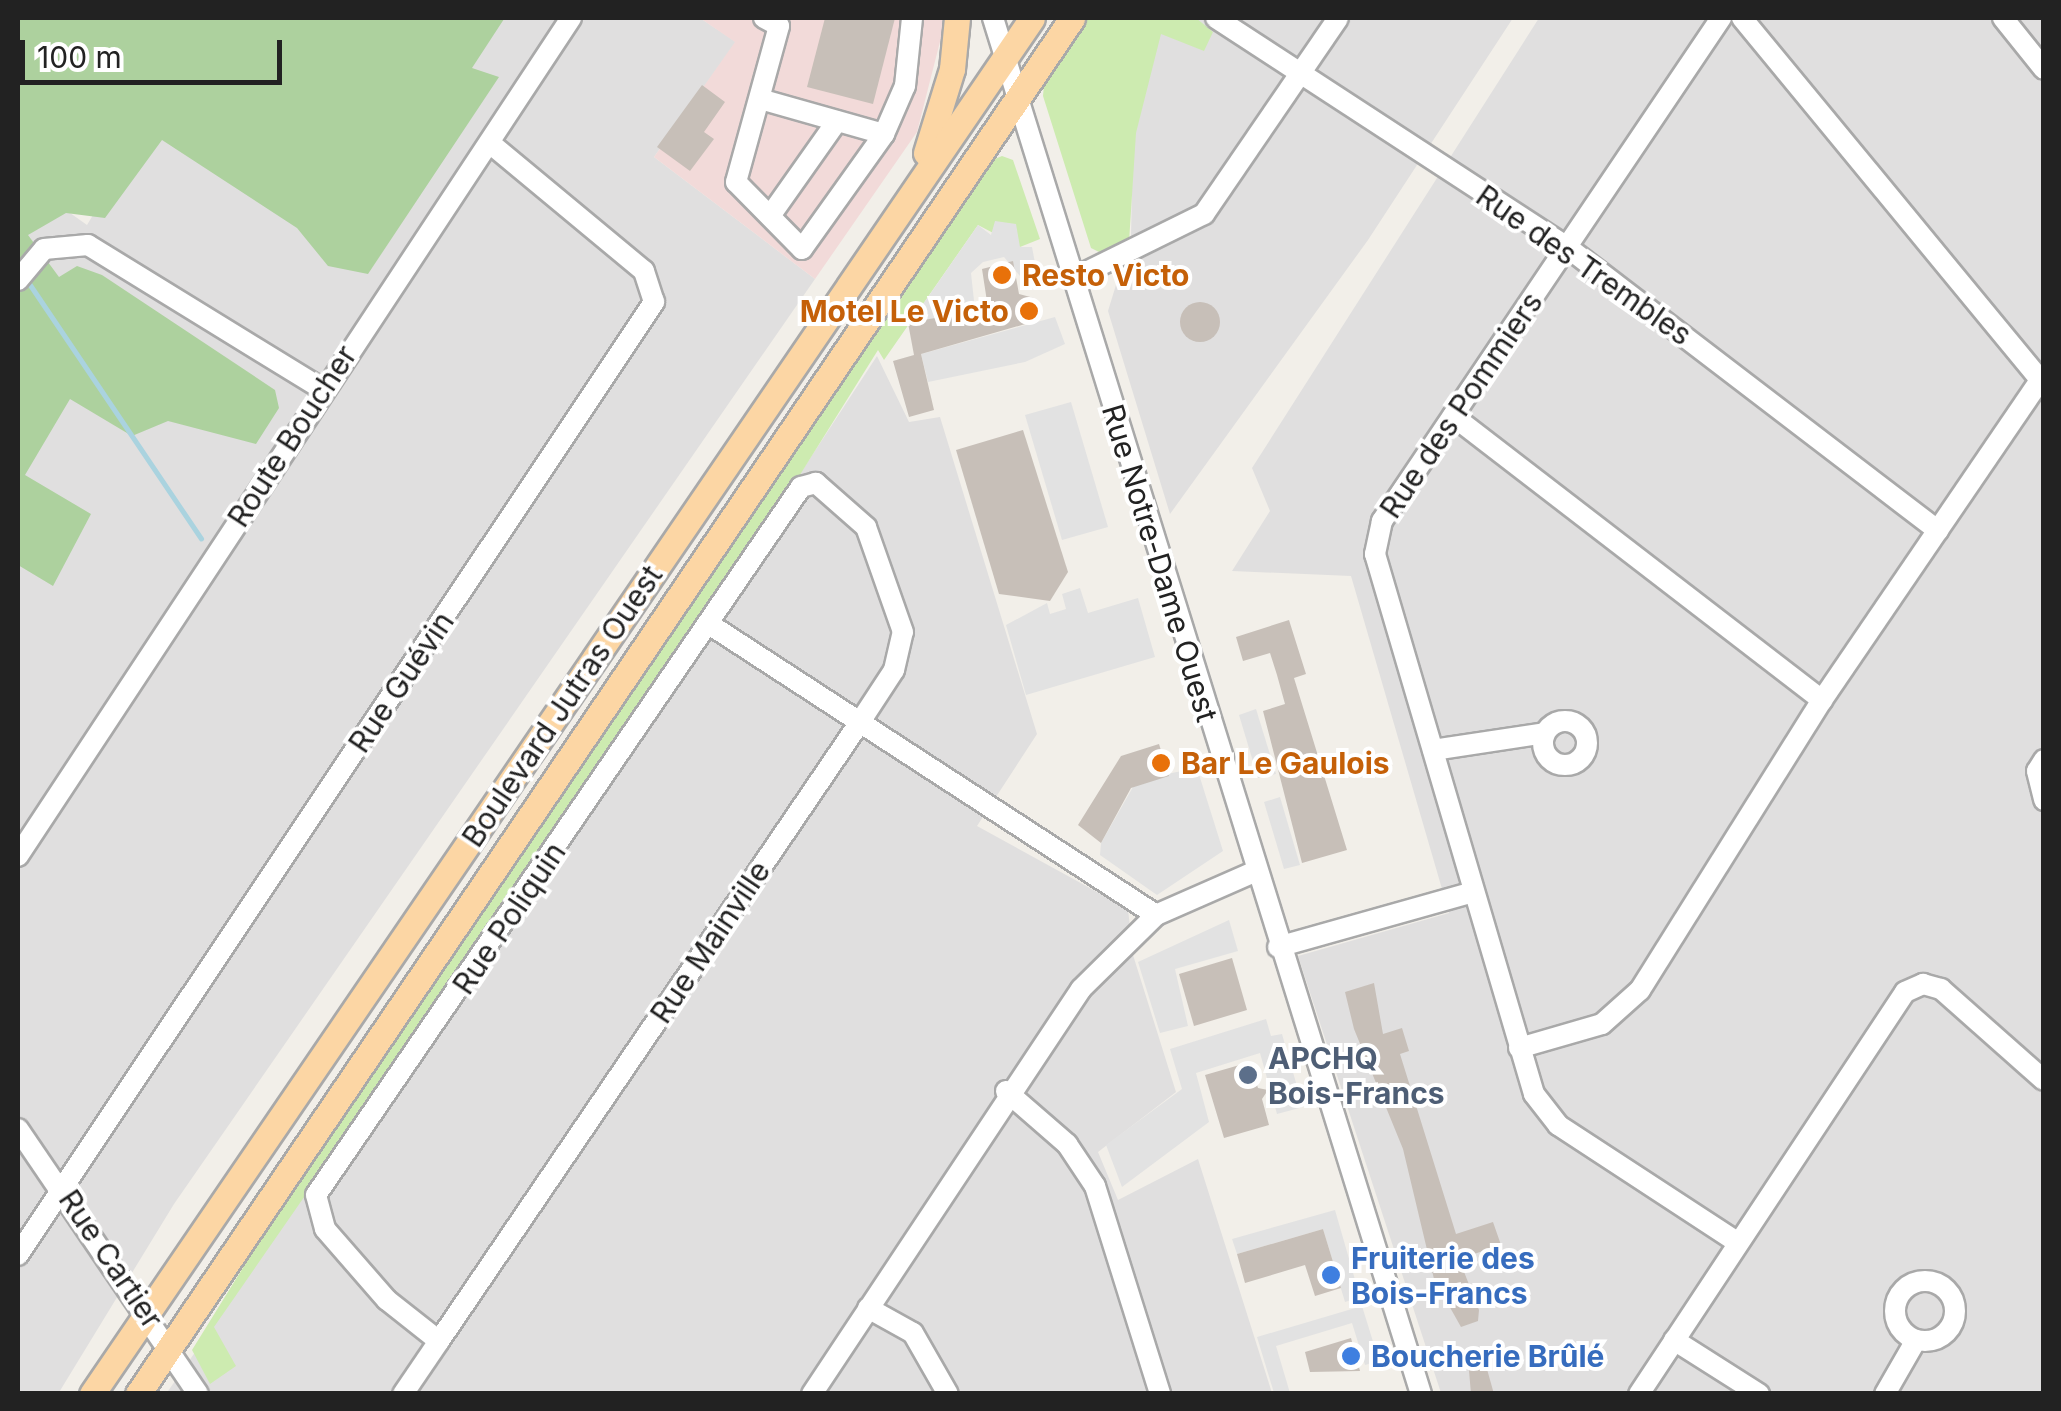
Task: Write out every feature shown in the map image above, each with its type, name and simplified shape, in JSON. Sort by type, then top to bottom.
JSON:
[{"type":"main road","points":[[914,188],[946,93],[957,18]]},
{"type":"main road","name":"Boulevard Jutras Ouest","points":[[92,1394],[1032,18]]},
{"type":"main road","name":"Boulevard Jutras Ouest","points":[[138,1394],[1072,18]]},
{"type":"street","name":"Route Boucher","points":[[18,856],[322,389],[571,18]]},
{"type":"street","points":[[775,21],[760,99],[736,182],[802,249],[884,134],[904,86],[912,18]]},
{"type":"street","name":"Rue Notre-Dame Ouest","points":[[993,18],[1254,872],[1421,1394]]},
{"type":"street","name":"Rue des Trembles","points":[[1216,18],[1566,247],[1938,531]]},
{"type":"street","points":[[1074,278],[1204,214],[1338,18]]},
{"type":"street","name":"Rue des Pommiers","points":[[1721,18],[1376,537],[1470,893],[1534,1094],[1558,1125],[1738,1243]]},
{"type":"street","points":[[1520,1048],[1622,1013],[1822,700],[2042,378],[1742,18]]},
{"type":"street","points":[[2004,18],[2044,68]]},
{"type":"street","points":[[760,99],[884,134]]},
{"type":"street","points":[[770,216],[837,121]]},
{"type":"street","name":"Rue Guévin","points":[[18,1255],[654,302],[644,271],[490,143]]},
{"type":"street","points":[[18,280],[44,250],[88,245],[322,389]]},
{"type":"street","points":[[1453,416],[1822,700]]},
{"type":"street","name":"Rue Poliquin","points":[[439,1340],[387,1300],[325,1230],[316,1195],[801,487],[816,483]]},
{"type":"street","name":"Rue Mainville","points":[[402,1394],[894,670],[903,632],[866,527],[816,483]]},
{"type":"street","points":[[709,624],[1156,916]]},
{"type":"street","points":[[1433,750],[1545,733]]},
{"type":"street","points":[[2044,760],[2036,771],[2044,800]]},
{"type":"street","points":[[812,1394],[1006,1091],[1081,989],[1156,916],[1254,872]]},
{"type":"street","points":[[1278,947],[1470,893]]},
{"type":"street","points":[[1639,1394],[1905,992],[1923,984],[1940,988],[1986,1021],[2044,1080]]},
{"type":"street","points":[[1006,1091],[1067,1144],[1094,1186],[1160,1394]]},
{"type":"street","name":"Rue Cartier","points":[[18,1130],[62,1184],[198,1394]]},
{"type":"street","points":[[868,1308],[913,1333],[948,1394]]},
{"type":"street","points":[[1674,1340],[1759,1394]]},
{"type":"street","points":[[1885,1394],[1916,1340]]},
{"type":"shaded area","points":[[335,18],[700,18],[736,42],[654,157],[815,279],[174,1204],[58,1394],[18,1393],[18,176],[87,225],[156,110]]},
{"type":"shaded area","points":[[700,18],[946,18],[917,132],[815,279],[654,157],[735,42]]},
{"type":"shaded area","points":[[1189,18],[1513,18],[1368,240],[1170,514],[1108,311],[1131,236],[1133,143],[1161,30]]},
{"type":"shaded area","points":[[1539,18],[2043,18],[2043,1393],[1441,1393],[1298,956],[1449,913],[1351,576],[1232,571],[1270,511],[1252,468]]},
{"type":"shaded area","points":[[995,221],[1016,224],[1020,247],[1032,247],[1038,279],[1025,282],[1004,257],[983,262],[971,273],[975,310],[910,323],[978,225],[991,235]]},
{"type":"shaded area","points":[[1055,317],[1065,344],[1025,362],[928,382],[921,354]]},
{"type":"shaded area","points":[[877,356],[909,422],[940,417],[1037,734],[977,826],[1128,909],[1133,955],[1176,1092],[1098,1152],[1118,1200],[1198,1159],[1272,1393],[166,1394],[709,613]]},
{"type":"shaded area","points":[[1071,402],[1108,527],[1062,540],[1025,415]]},
{"type":"shaded area","points":[[1080,588],[1088,613],[1138,598],[1155,657],[1026,695],[1006,625],[1047,603],[1050,614],[1066,609],[1062,594]]},
{"type":"shaded area","points":[[1256,709],[1276,774],[1258,778],[1239,715]]},
{"type":"shaded area","points":[[1197,768],[1223,851],[1157,895],[1100,855],[1101,843],[1137,780]]},
{"type":"shaded area","points":[[1280,797],[1300,865],[1284,869],[1264,802]]},
{"type":"shaded area","points":[[1229,920],[1238,951],[1175,969],[1188,1026],[1160,1033],[1138,962]]},
{"type":"shaded area","points":[[1266,1019],[1271,1036],[1282,1034],[1303,1107],[1277,1114],[1260,1053],[1196,1073],[1209,1122],[1122,1187],[1106,1145],[1182,1089],[1170,1049]]},
{"type":"shaded area","points":[[1335,1210],[1360,1297],[1345,1302],[1323,1229],[1237,1254],[1232,1239]]},
{"type":"shaded area","points":[[1362,1306],[1379,1361],[1365,1365],[1352,1323],[1276,1346],[1290,1393],[1274,1393],[1257,1337]]},
{"type":"green space","points":[[18,18],[504,19],[472,68],[499,77],[368,274],[328,266],[297,228],[162,140],[105,218],[66,213],[28,235],[59,277],[77,266],[102,275],[275,390],[279,408],[256,444],[168,421],[132,436],[70,399],[25,475],[91,514],[53,586],[18,565]]},
{"type":"green space","points":[[1083,18],[1196,18],[1213,32],[1204,51],[1161,34],[1136,133],[1129,242],[1099,252],[1091,248],[1043,96],[1045,74]]},
{"type":"green space","points":[[1002,156],[1013,160],[1040,239],[1020,247],[978,225],[884,360],[878,350],[753,550],[214,1327],[236,1366],[210,1384],[192,1350],[319,1145],[988,162]]},
{"type":"building","points":[[825,18],[895,18],[873,104],[807,87]]},
{"type":"building","points":[[702,85],[725,102],[704,132],[714,139],[690,171],[657,147]]},
{"type":"building","points":[[1013,261],[1019,294],[1034,298],[1039,320],[921,354],[934,410],[909,417],[893,361],[914,355],[908,323],[988,308],[982,269]]},
{"type":"building","points":[[1200,302],[1214,308],[1220,322],[1214,336],[1200,342],[1186,336],[1180,322],[1186,308]]},
{"type":"building","points":[[1023,430],[1068,572],[1050,601],[999,594],[956,450]]},
{"type":"building","points":[[1289,620],[1306,674],[1294,678],[1347,850],[1302,863],[1263,711],[1285,704],[1277,675],[1270,653],[1243,661],[1236,637]]},
{"type":"building","points":[[1159,744],[1169,776],[1131,788],[1101,843],[1078,825],[1121,756]]},
{"type":"building","points":[[1232,958],[1247,1010],[1194,1026],[1179,974]]},
{"type":"building","points":[[1374,983],[1383,1034],[1402,1028],[1409,1051],[1400,1054],[1456,1234],[1493,1222],[1501,1245],[1459,1259],[1479,1310],[1478,1321],[1461,1327],[1434,1279],[1403,1149],[1354,1029],[1345,992]]},
{"type":"building","points":[[1250,1062],[1258,1088],[1268,1090],[1262,1099],[1269,1125],[1224,1138],[1205,1075]]},
{"type":"building","points":[[1323,1229],[1341,1288],[1315,1296],[1305,1265],[1245,1283],[1237,1254]]},
{"type":"building","points":[[1351,1338],[1360,1371],[1310,1372],[1305,1352]]},
{"type":"building","points":[[1483,1355],[1494,1394],[1471,1394],[1468,1359]]},
{"type":"waterway","points":[[26,279],[201,538]]},
{"type":"place","name":"Resto Victo","points":[[1002,275]]},
{"type":"place","name":"Motel Le Victo","points":[[1029,311]]},
{"type":"place","name":"Bar Le Gaulois","points":[[1161,763]]},
{"type":"place","name":"APCHQ Bois-Francs","points":[[1248,1075]]},
{"type":"place","name":"Fruiterie des Bois-Francs","points":[[1331,1275]]},
{"type":"place","name":"Boucherie Brûlé","points":[[1351,1356]]}]
